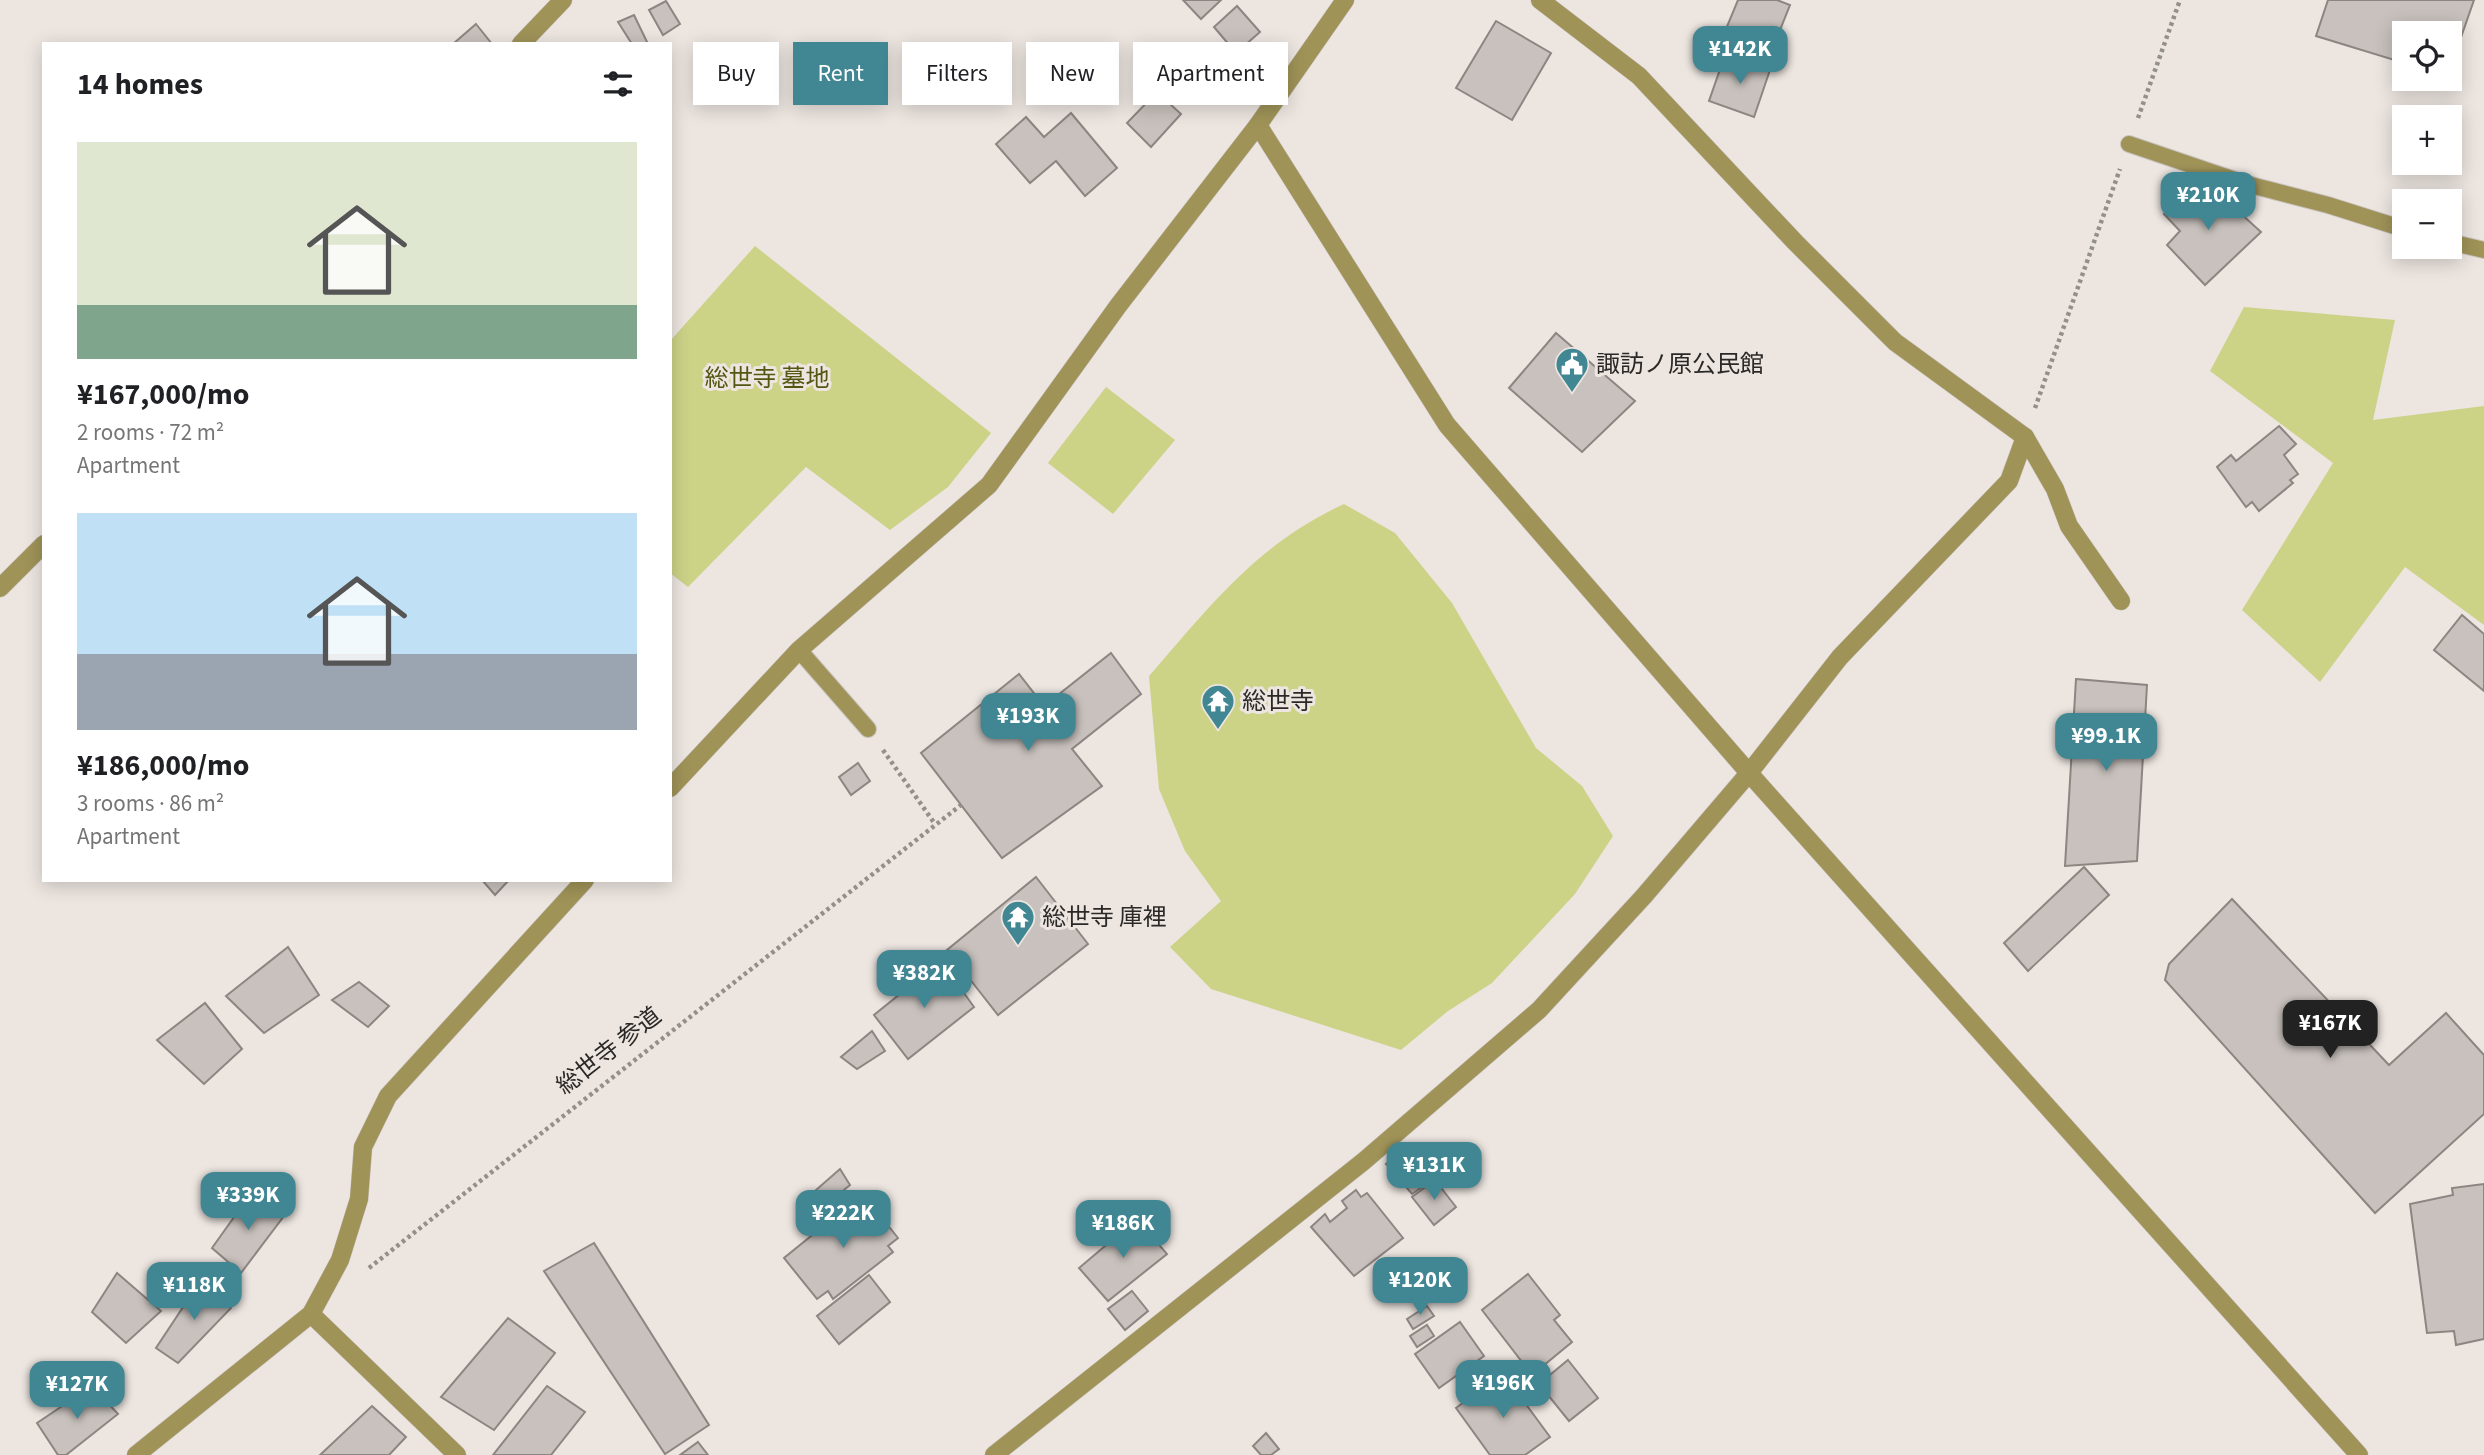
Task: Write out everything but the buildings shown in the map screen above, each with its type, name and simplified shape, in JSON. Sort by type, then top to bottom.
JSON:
[{"type":"street","points":[[524,42],[562,0]]},
{"type":"street","points":[[672,786],[799,650],[989,485],[1118,306],[1258,125],[1345,0]]},
{"type":"street","points":[[1540,0],[1639,76],[1795,242],[1895,342],[2025,437],[2055,489],[2069,526],[2121,601]]},
{"type":"street","points":[[1258,125],[1447,425],[1749,773],[2359,1455]]},
{"type":"street","points":[[994,1455],[1364,1161],[1539,1010],[1644,896],[1749,773],[1840,657],[2009,481],[2025,437]]},
{"type":"street","points":[[0,588],[42,546]]},
{"type":"street","points":[[136,1455],[311,1314],[340,1261],[359,1199],[363,1147],[388,1096],[583,882]]},
{"type":"street","points":[[311,1314],[457,1455]]},
{"type":"lane","points":[[2129,144],[2247,184],[2392,225]]},
{"type":"lane","points":[[2462,245],[2484,250]]},
{"type":"lane","points":[[799,650],[868,729]]},
{"type":"path","points":[[2025,437],[2180,0]]},
{"type":"path","points":[[868,729],[935,824]]},
{"type":"path","name":"総世寺 参道","points":[[366,1271],[961,805]]},
{"type":"green space","name":"総世寺 墓地","points":[[755,246],[991,433],[948,487],[890,530],[806,467],[688,587],[672,575],[672,339]]},
{"type":"green space","points":[[2244,307],[2395,320],[2373,420],[2484,406],[2484,625],[2405,567],[2320,682],[2242,610],[2333,463],[2210,371]]},
{"type":"green space","points":[[1106,387],[1175,440],[1113,514],[1048,463]]},
{"type":"green space","points":[[1344,504],[1395,533],[1452,603],[1536,748],[1582,786],[1613,836],[1575,894],[1492,983],[1448,1011],[1401,1050],[1211,989],[1170,947],[1221,901],[1185,851],[1159,789],[1149,676],[1215,601],[1260,558],[1313,520]]},
{"type":"place","name":"諏訪ノ原公民館","points":[[1572,394]]},
{"type":"place","name":"総世寺","points":[[1218,731]]},
{"type":"place","name":"総世寺 庫裡","points":[[1018,947]]}]
